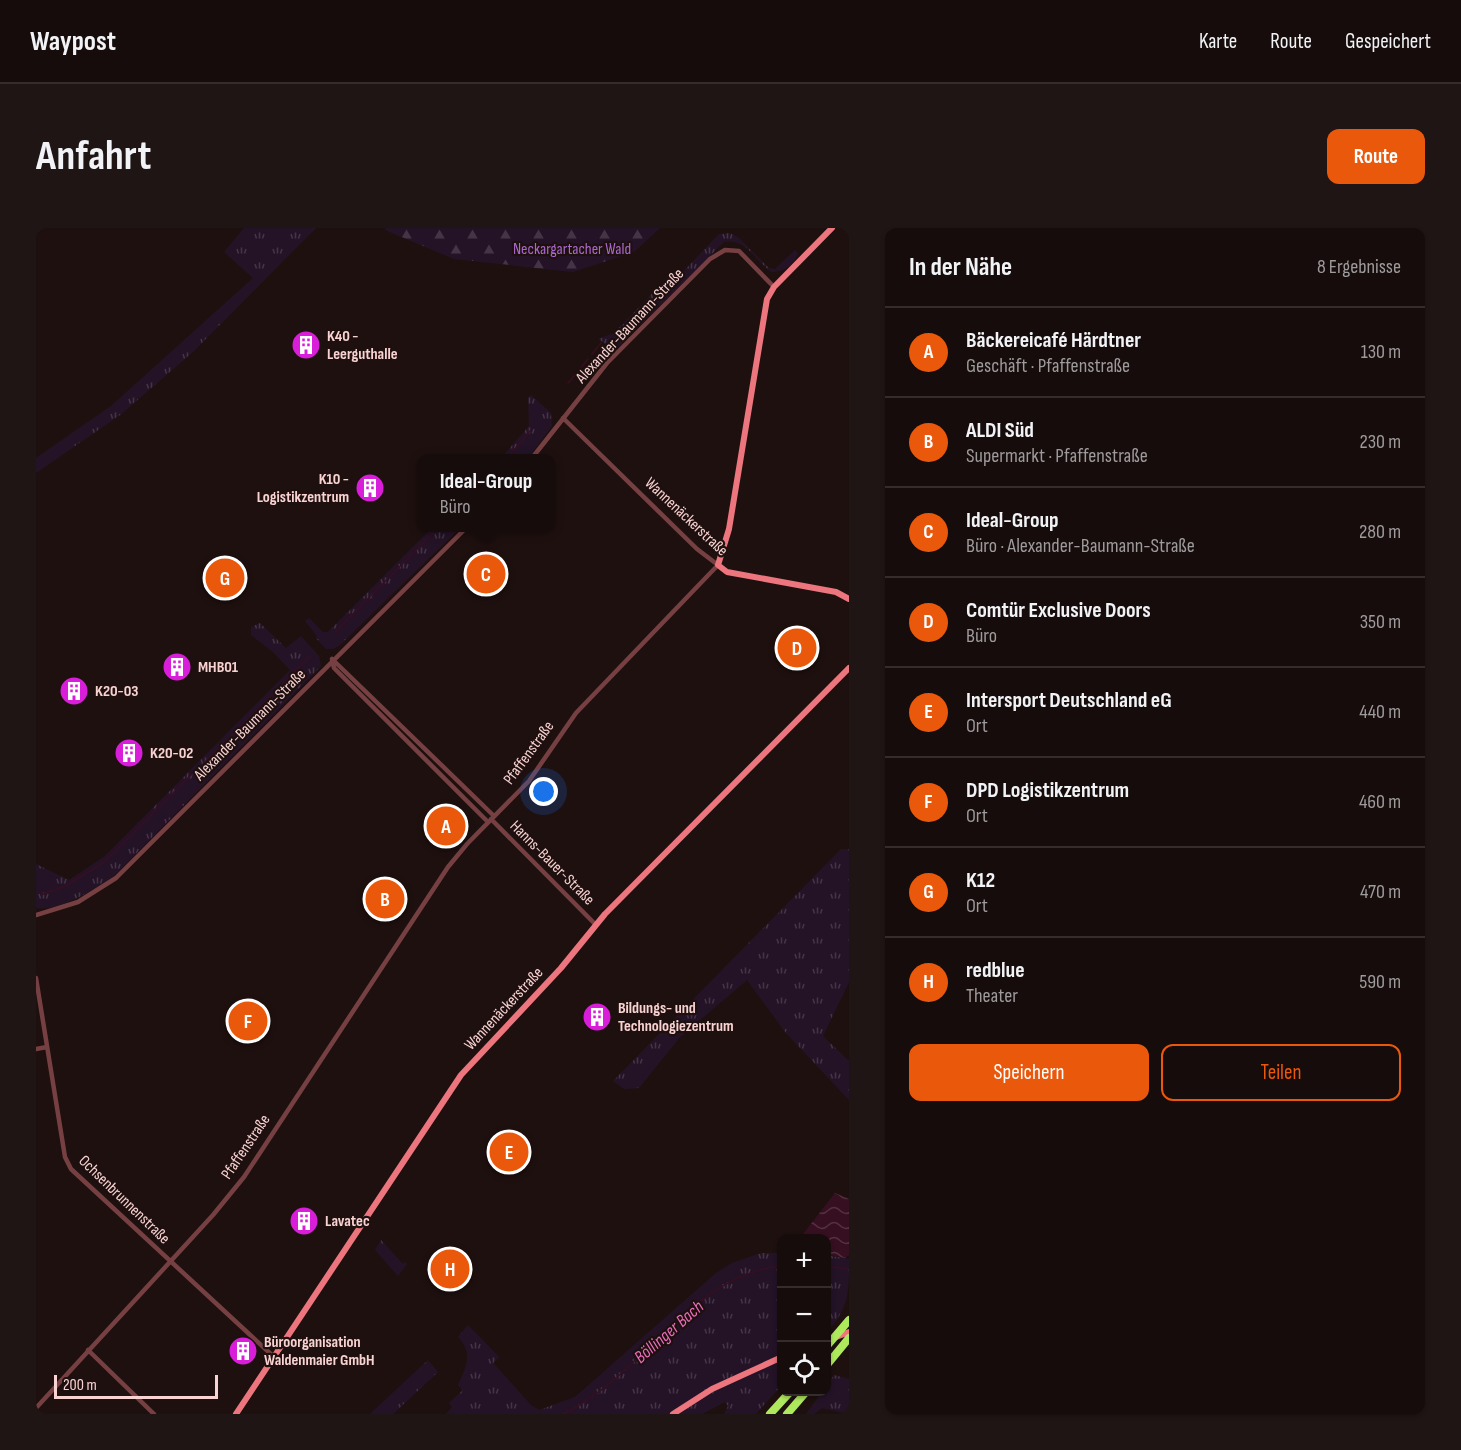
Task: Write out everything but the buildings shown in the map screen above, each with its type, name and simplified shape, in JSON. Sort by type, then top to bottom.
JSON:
[{"type":"highway","points":[[830,1342],[849,1320]]},
{"type":"highway","points":[[831,1360],[849,1338]]},
{"type":"highway","points":[[770,1414],[786,1396]]},
{"type":"highway","points":[[787,1414],[803,1396]]},
{"type":"street","points":[[774,287],[832,228]]},
{"type":"street","name":"Alexander-Baumann-Straße","points":[[536,454],[563,417],[623,346],[718,253],[732,249],[739,251],[774,287]]},
{"type":"street","name":"Pfaffenstraße","points":[[36,1408],[171,1262],[244,1177],[448,867],[529,781],[576,713],[718,566],[729,529],[767,299],[774,287]]},
{"type":"street","name":"Wannenäckerstraße","points":[[563,417],[697,549],[727,572],[836,592],[849,598]]},
{"type":"street","name":"Alexander-Baumann-Straße","points":[[36,915],[78,902],[116,878],[461,532]]},
{"type":"street","name":"Hanns-Bauer-Straße","points":[[332,659],[334,668],[444,771],[595,924]]},
{"type":"street","name":"Wannenäckerstraße","points":[[236,1414],[461,1075],[561,968],[595,924],[849,668]]},
{"type":"street","name":"Hanns-Bauer-Straße","points":[[444,771],[491,819]]},
{"type":"street","name":"Ochsenbrunnenstraße","points":[[36,978],[65,1157],[71,1169],[274,1357]]},
{"type":"street","points":[[36,1049],[47,1047]]},
{"type":"street","points":[[831,1338],[849,1332]]},
{"type":"street","points":[[88,1350],[154,1414]]},
{"type":"street","points":[[673,1414],[712,1389],[777,1360]]},
{"type":"green space","points":[[244,228],[316,228],[193,352],[120,415],[36,473],[36,458],[111,406],[253,278],[224,252]]},
{"type":"green space","name":"Neckargartacher Wald","points":[[386,228],[660,228],[634,252],[573,272],[454,259],[385,230]]},
{"type":"green space","points":[[730,233],[739,238],[769,268],[775,269],[795,250],[798,253],[788,267],[771,272],[750,251],[738,243],[724,242],[615,350],[598,339],[614,333],[669,276],[677,278],[719,234]]},
{"type":"green space","points":[[531,395],[551,413],[552,426],[531,454],[504,454],[529,426],[528,398]]},
{"type":"green space","points":[[428,532],[456,532],[340,645],[333,649],[326,649],[305,621],[309,618],[323,632],[328,632]]},
{"type":"green space","points":[[260,623],[286,648],[301,636],[319,656],[321,666],[115,875],[66,903],[36,908],[36,864],[69,880],[105,856],[290,670],[273,652],[251,635],[251,627]]},
{"type":"green space","points":[[841,849],[849,849],[849,982],[823,1036],[849,1061],[849,1100],[786,1033],[747,980],[680,1037],[639,1088],[624,1089],[613,1081]]},
{"type":"green space","points":[[381,1240],[403,1264],[405,1262],[407,1264],[398,1276],[375,1250]]},
{"type":"green space","points":[[761,1253],[777,1253],[777,1390],[756,1414],[724,1414],[728,1406],[725,1402],[702,1414],[446,1414],[452,1407],[449,1403],[463,1390],[458,1385],[466,1366],[467,1354],[458,1337],[468,1325],[499,1357],[493,1363],[531,1405],[539,1410],[575,1397],[716,1273],[732,1263]]},
{"type":"green space","points":[[831,1256],[849,1259],[846,1299],[831,1327]]},
{"type":"green space","points":[[428,1360],[438,1372],[393,1414],[370,1414]]},
{"type":"green space","points":[[834,1375],[849,1379],[849,1414],[822,1408],[814,1414],[806,1414],[819,1396],[831,1396],[831,1379]]},
{"type":"water","points":[[835,1193],[849,1199],[849,1255],[845,1258],[831,1256],[831,1234],[803,1234]]},
{"type":"waterway","points":[[592,354],[601,343]]},
{"type":"waterway","points":[[568,383],[588,359]]},
{"type":"waterway","points":[[510,454],[531,430]]},
{"type":"waterway","points":[[335,632],[434,532]]},
{"type":"waterway","points":[[205,762],[310,656]]},
{"type":"waterway","points":[[41,895],[67,885],[103,863],[195,771]]},
{"type":"waterway","name":"Böllinger Bach","points":[[563,1414],[591,1397],[618,1376],[668,1329],[720,1287],[750,1273],[777,1267]]},
{"type":"waterway","name":"Böllinger Bach","points":[[831,1267],[849,1269]]},
{"type":"place","name":"K40 - Leerguthalle","points":[[306,345]]},
{"type":"place","name":"K10 - Logistikzentrum","points":[[370,488]]},
{"type":"place","name":"Ideal-Group","points":[[486,574]]},
{"type":"place","name":"K12","points":[[225,578]]},
{"type":"place","name":"Comtür Exclusive Doors","points":[[797,648]]},
{"type":"place","name":"MHB01","points":[[177,667]]},
{"type":"place","name":"K20-03","points":[[74,691]]},
{"type":"place","name":"K20-02","points":[[129,753]]},
{"type":"place","name":"Bäckereicafé Härdtner","points":[[446,826]]},
{"type":"place","name":"ALDI Süd","points":[[385,899]]},
{"type":"place","name":"Bildungs- und Technologiezentrum","points":[[597,1017]]},
{"type":"place","name":"DPD Logistikzentrum","points":[[248,1021]]},
{"type":"place","name":"Intersport Deutschland eG","points":[[509,1152]]},
{"type":"place","name":"Lavatec","points":[[304,1221]]},
{"type":"place","name":"redblue","points":[[450,1269]]},
{"type":"place","name":"Büroorganisation Waldenmaier GmbH","points":[[243,1351]]}]
